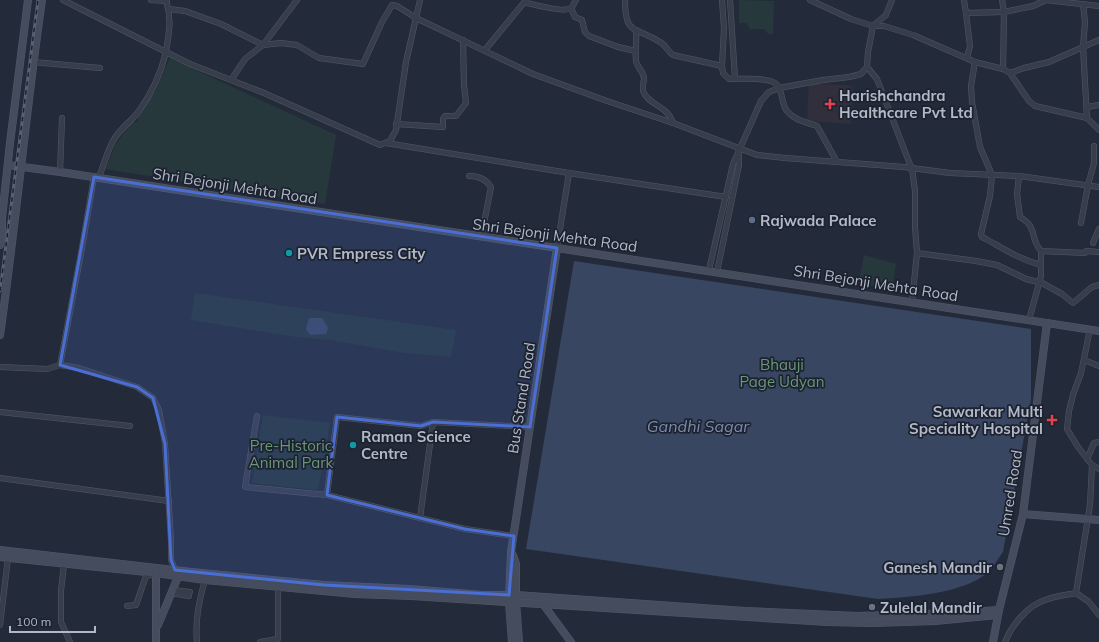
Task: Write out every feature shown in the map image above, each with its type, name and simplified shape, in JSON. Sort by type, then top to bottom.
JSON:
[{"type":"main road","points":[[12,248],[0,246],[8,165],[28,0]]},
{"type":"main road","points":[[0,335],[22,168],[33,62],[42,0]]},
{"type":"main road","name":"Shri Bejonji Mehta Road","points":[[8,165],[709,270],[1099,331]]},
{"type":"main road","name":"Bus Stand Road","points":[[513,599],[511,552],[557,248]]},
{"type":"main road","name":"Umred Road","points":[[993,642],[1023,514],[1047,323]]},
{"type":"main road","points":[[1023,514],[1099,520]]},
{"type":"main road","points":[[0,550],[44,558],[156,570],[205,580],[355,594],[546,600],[857,616],[999,612]]},
{"type":"main road","points":[[0,557],[44,558],[64,564],[156,570]]},
{"type":"main road","points":[[156,570],[156,642]]},
{"type":"main road","points":[[157,629],[172,591],[176,574]]},
{"type":"main road","points":[[176,574],[324,585],[409,589],[513,599]]},
{"type":"main road","points":[[512,642],[513,599]]},
{"type":"main road","points":[[513,599],[519,642]]},
{"type":"main road","points":[[546,600],[571,642]]},
{"type":"street","points":[[63,0],[190,64],[264,93],[380,145],[390,141],[396,130],[406,62],[420,0]]},
{"type":"street","points":[[60,365],[96,178],[114,139],[140,110],[156,82],[166,52],[170,26],[169,9],[166,1],[151,0]]},
{"type":"street","points":[[231,80],[245,59],[263,45],[298,0]]},
{"type":"street","points":[[485,50],[526,0],[527,3],[546,8],[567,10],[571,8],[576,0]]},
{"type":"street","points":[[625,0],[628,25],[660,42],[673,55],[722,66]]},
{"type":"street","points":[[722,0],[724,28],[722,66],[725,76],[729,79],[762,80],[773,82],[777,85],[786,110],[802,122],[817,126],[837,162]]},
{"type":"street","points":[[730,0],[735,79]]},
{"type":"street","points":[[810,0],[851,19],[873,26],[884,26],[913,35],[975,62],[1003,69],[1010,73],[1029,101],[1035,106],[1087,118],[1099,130]]},
{"type":"street","points":[[709,270],[732,164],[761,101],[769,92],[779,88],[861,74],[867,67],[873,26],[886,15],[892,0]]},
{"type":"street","points":[[964,0],[970,46],[967,58]]},
{"type":"street","points":[[1002,0],[1004,12],[1003,69]]},
{"type":"street","points":[[966,13],[1004,12],[1033,6],[1046,0],[1099,6]]},
{"type":"street","points":[[1083,4],[1085,22],[1083,47],[1087,118]]},
{"type":"street","points":[[169,9],[185,11],[220,24],[263,45],[281,43],[297,45],[319,58],[363,64],[382,22],[392,5],[397,6],[416,18],[534,74],[673,123],[757,155],[911,167],[950,172],[1020,176],[1088,185],[1099,188]]},
{"type":"street","points":[[571,8],[574,16],[582,20],[585,32],[588,36],[618,47],[636,51]]},
{"type":"street","points":[[636,30],[636,63],[644,77],[644,93],[648,98],[667,111],[671,116],[673,123]]},
{"type":"street","points":[[396,124],[443,127],[443,120],[445,116],[456,116],[466,105],[463,74],[463,40]]},
{"type":"street","points":[[1010,73],[1049,62],[1099,40]]},
{"type":"street","points":[[33,62],[100,68]]},
{"type":"street","points":[[975,62],[971,86],[972,102],[980,147],[992,175],[990,196],[981,230],[982,237],[1031,263],[1041,265]]},
{"type":"street","points":[[867,67],[877,79],[911,167],[916,191],[915,227],[917,253],[912,302]]},
{"type":"street","points":[[1087,107],[1099,105]]},
{"type":"street","points":[[60,172],[62,118]]},
{"type":"street","points":[[385,143],[569,174],[726,197]]},
{"type":"street","points":[[1081,222],[1094,163],[1094,146]]},
{"type":"street","points":[[717,272],[739,165],[739,148]]},
{"type":"street","points":[[557,248],[569,174]]},
{"type":"street","points":[[469,176],[481,177],[488,182],[491,187],[484,222],[485,237]]},
{"type":"street","points":[[1020,176],[1017,194],[1020,217],[1029,224],[1033,232],[1034,242],[1042,251],[1085,254],[1086,251],[1099,252]]},
{"type":"street","points":[[1093,243],[1099,229]]},
{"type":"street","points":[[1029,320],[1041,276],[1042,251]]},
{"type":"street","points":[[917,253],[996,265],[1022,277],[1039,282],[1062,294],[1073,303],[1092,287],[1099,285]]},
{"type":"street","points":[[1090,329],[1081,373],[1069,411],[1067,429],[1087,459],[1092,465],[1099,469]]},
{"type":"street","points":[[1084,360],[1099,366]]},
{"type":"street","points":[[0,367],[47,369],[60,365],[80,368],[130,384],[153,398],[159,410],[162,425],[169,501],[171,560],[176,574]]},
{"type":"street","points":[[0,412],[130,426]]},
{"type":"street","points":[[257,416],[244,487],[327,495],[465,529],[514,536]]},
{"type":"street","points":[[327,495],[337,417],[421,426],[433,422],[530,427]]},
{"type":"street","points":[[420,518],[433,422]]},
{"type":"street","points":[[1087,459],[1094,443],[1099,442]]},
{"type":"street","points":[[1076,593],[1090,505],[1092,465]]},
{"type":"street","points":[[0,478],[169,501]]},
{"type":"street","points":[[0,625],[8,558]]},
{"type":"street","points":[[64,564],[61,590],[61,622],[70,642]]},
{"type":"street","points":[[127,606],[136,605],[146,576],[156,570]]},
{"type":"street","points":[[197,642],[196,631],[198,607],[205,580]]},
{"type":"street","points":[[260,642],[278,639],[278,587]]},
{"type":"street","points":[[172,591],[190,594]]},
{"type":"street","points":[[1005,642],[1013,626],[1020,618],[1031,608],[1044,600],[1076,593],[1089,602],[1099,615]]},
{"type":"highlighted area","points":[[94,177],[557,248],[530,427],[433,422],[421,426],[337,417],[327,495],[465,529],[514,536],[509,595],[324,585],[175,570],[171,560],[165,444],[153,398],[137,387],[60,365]]},
{"type":"shaded area","name":"Harishchandra Healthcare Pvt Ltd","points":[[809,83],[853,86],[851,124],[807,121]]},
{"type":"green space","points":[[739,0],[774,1],[773,34],[768,34],[764,29],[750,29],[746,23],[739,23]]},
{"type":"green space","points":[[170,58],[336,135],[325,204],[105,169],[116,144],[132,122],[138,122],[138,117],[156,90]]},
{"type":"green space","points":[[864,255],[896,264],[892,289],[858,284]]},
{"type":"green space","points":[[195,293],[456,330],[451,357],[405,353],[330,340],[296,337],[191,320]]},
{"type":"green space","name":"Pre-Historic Animal Park","points":[[263,415],[330,423],[318,490],[252,483]]},
{"type":"water","name":"Gandhi Sagar","points":[[574,261],[1031,329],[1031,399],[1003,552],[994,565],[988,572],[978,579],[951,590],[905,597],[878,599],[526,549]]},
{"type":"water","points":[[309,318],[322,318],[328,328],[326,334],[310,335],[306,329]]},
{"type":"railway","points":[[0,291],[38,0]]},
{"type":"place","name":"Harishchandra Healthcare Pvt Ltd","points":[[830,104]]},
{"type":"place","name":"Rajwada Palace","points":[[752,220]]},
{"type":"place","name":"PVR Empress City","points":[[289,253]]},
{"type":"place","name":"Sawarkar Multi Speciality Hospital","points":[[1052,420]]},
{"type":"place","name":"Raman Science Centre","points":[[353,445]]},
{"type":"place","name":"Ganesh Mandir","points":[[1000,567]]},
{"type":"place","name":"Zulelal Mandir","points":[[872,607]]},
{"type":"park label","name":"Bhauji Page Udyan","points":[[782,372]]}]
